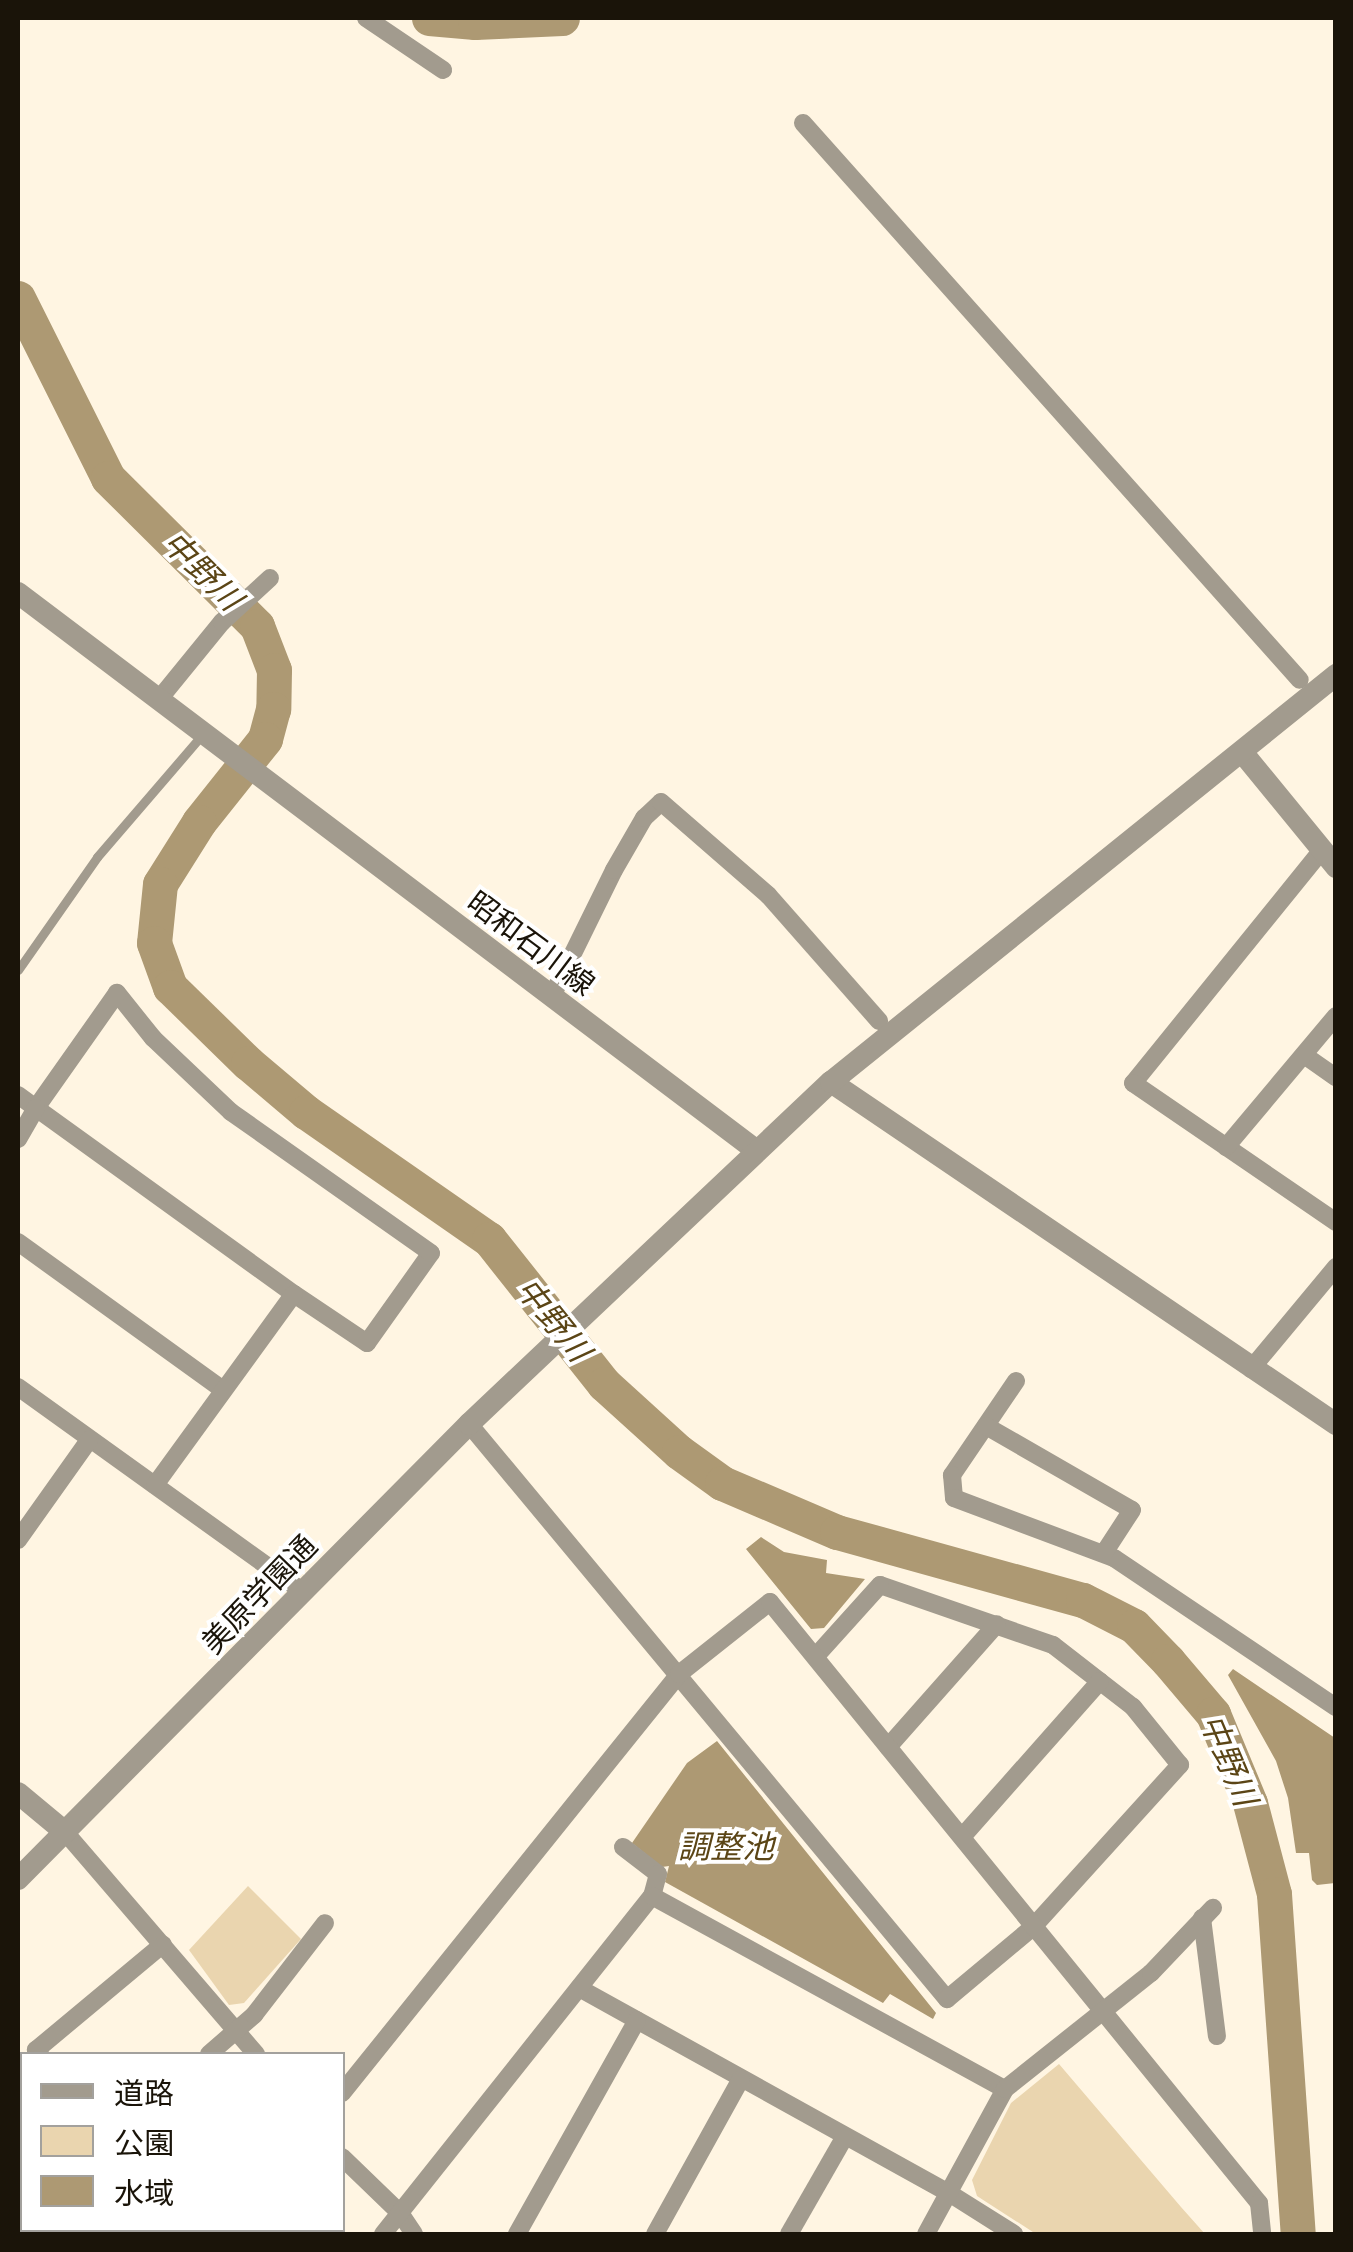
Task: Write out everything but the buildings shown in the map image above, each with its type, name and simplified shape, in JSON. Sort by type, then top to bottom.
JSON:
[{"type":"street","points":[[366,18],[443,70]]},
{"type":"street","points":[[803,123],[1300,680]]},
{"type":"street","points":[[160,698],[222,622],[270,578]]},
{"type":"street","points":[[18,592],[212,739]]},
{"type":"street","points":[[757,1150],[831,1082],[1336,675]]},
{"type":"street","name":"昭和石川線","points":[[212,739],[757,1150]]},
{"type":"street","points":[[1242,752],[1329,859],[1133,1083],[1336,1222]]},
{"type":"street","points":[[552,996],[614,870],[644,818],[660,802],[768,896],[879,1022]]},
{"type":"street","points":[[18,1095],[36,1108],[294,1294],[367,1342],[431,1253],[231,1112],[153,1038],[117,994],[36,1108],[18,1139]]},
{"type":"street","points":[[1226,1146],[1336,1016]]},
{"type":"street","points":[[1304,1055],[1336,1077]]},
{"type":"street","points":[[831,1082],[1336,1424]]},
{"type":"street","name":"美原学園通","points":[[18,1879],[543,1351],[757,1150]]},
{"type":"street","points":[[18,1242],[223,1390]]},
{"type":"street","points":[[1251,1369],[1336,1266]]},
{"type":"street","points":[[155,1485],[294,1294]]},
{"type":"street","points":[[1016,1381],[952,1475],[954,1498],[1104,1553],[1336,1707]]},
{"type":"street","points":[[18,1388],[303,1592]]},
{"type":"street","points":[[469,1424],[947,1999],[1034,1927],[1180,1765],[1134,1707],[1053,1645],[880,1584],[816,1656]]},
{"type":"street","points":[[986,1426],[1132,1510],[1104,1553]]},
{"type":"street","points":[[18,1540],[89,1440]]},
{"type":"street","points":[[345,2089],[678,1674],[770,1602],[1259,2202],[1262,2234]]},
{"type":"street","points":[[888,1747],[996,1624]]},
{"type":"street","points":[[962,1837],[1100,1682]]},
{"type":"street","points":[[18,1793],[65,1832],[254,2052]]},
{"type":"street","points":[[383,2234],[652,1896],[658,1874],[623,1847]]},
{"type":"street","points":[[652,1896],[1005,2089]]},
{"type":"street","points":[[926,2234],[1005,2089],[1151,1973],[1207,1913],[1217,2036]]},
{"type":"street","points":[[212,2052],[237,2032],[325,1923]]},
{"type":"street","points":[[38,2052],[163,1944]]},
{"type":"street","points":[[579,1988],[949,2193],[1014,2234]]},
{"type":"street","points":[[517,2234],[637,2020]]},
{"type":"street","points":[[655,2234],[741,2079]]},
{"type":"street","points":[[790,2234],[844,2138]]},
{"type":"street","points":[[345,2159],[400,2213],[414,2234]]},
{"type":"lane","points":[[18,970],[98,856],[212,739]]},
{"type":"green space","points":[[248,1886],[301,1939],[244,2003],[229,2005],[189,1950]]},
{"type":"green space","points":[[1059,2064],[1205,2234],[1036,2234],[977,2196],[972,2180],[1011,2103]]},
{"type":"water","points":[[761,1537],[784,1552],[827,1560],[826,1573],[865,1579],[824,1628],[811,1629],[746,1549]]},
{"type":"water","points":[[1233,1669],[1335,1738],[1335,1883],[1317,1885],[1312,1880],[1309,1853],[1296,1853],[1288,1798],[1276,1761],[1228,1675]]},
{"type":"water","name":"調整池","points":[[717,1741],[936,2013],[933,2019],[890,1994],[883,2003],[665,1882],[669,1866],[662,1867],[632,1843],[687,1763]]},
{"type":"waterway","points":[[429,18],[475,22],[562,18]]},
{"type":"waterway","name":"中野川","points":[[18,298],[108,478],[257,626],[274,670],[273,709],[265,739],[199,822],[160,884],[154,943],[170,987],[248,1063],[306,1112],[489,1239],[604,1384],[679,1452],[722,1483],[837,1532],[1083,1600],[1134,1626],[1168,1661],[1213,1714],[1250,1803],[1274,1894],[1298,2234]]}]
